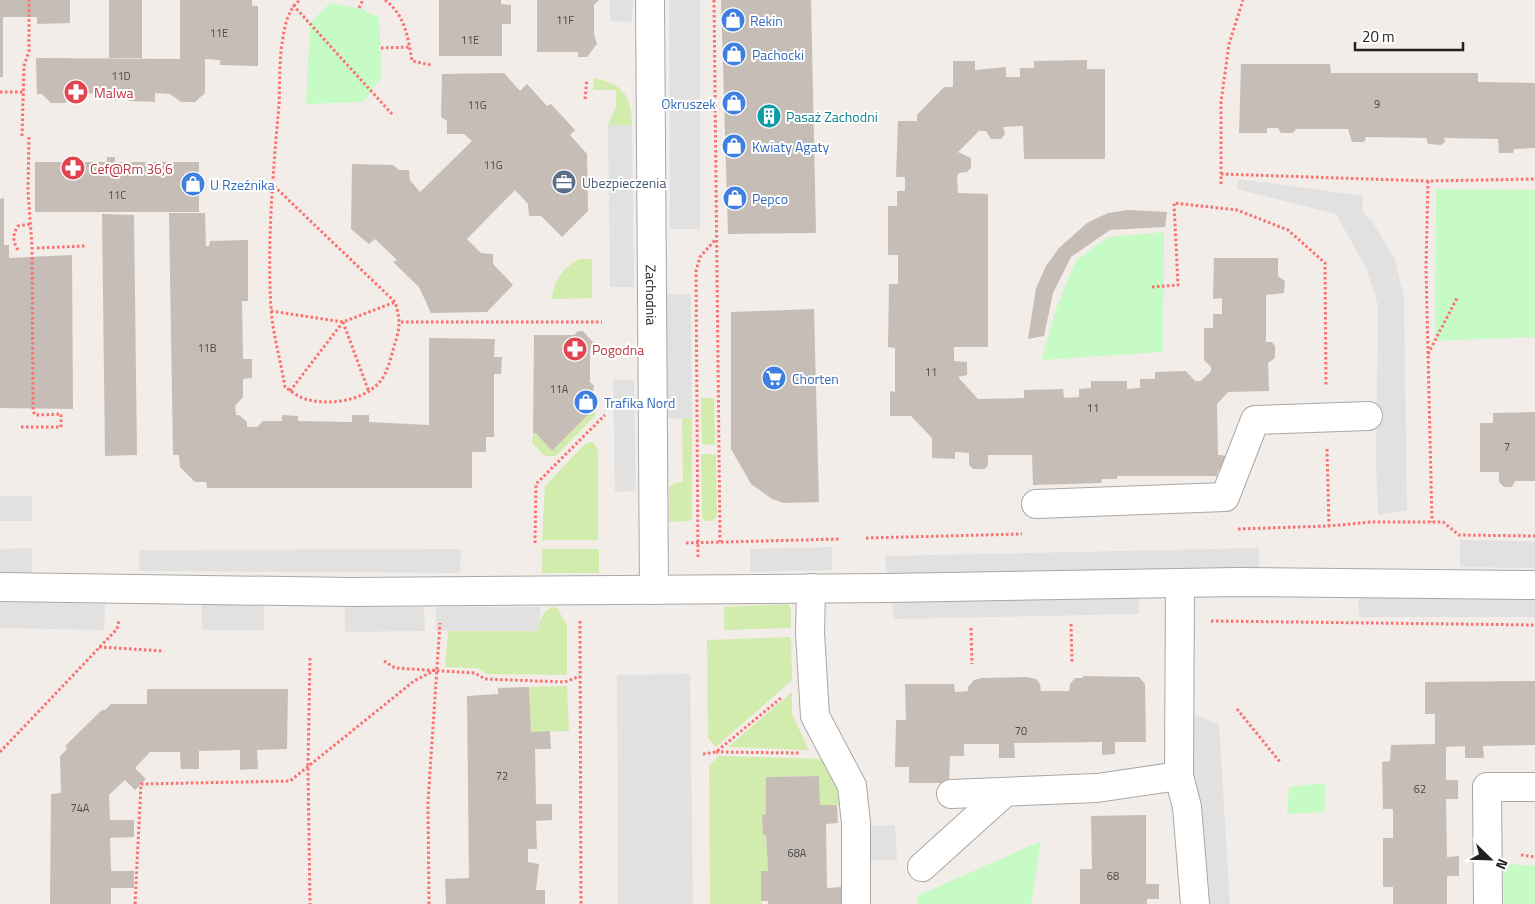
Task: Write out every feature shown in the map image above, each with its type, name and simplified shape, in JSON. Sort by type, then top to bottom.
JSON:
[{"type":"street","name":"Zachodnia","points":[[650,0],[654,590]]},
{"type":"street","points":[[1036,504],[1225,497],[1255,420],[1368,416]]},
{"type":"street","points":[[0,587],[439,592],[1180,583],[1535,585]]},
{"type":"street","points":[[1180,583],[1179,776],[1187,807],[1195,904]]},
{"type":"street","points":[[811,588],[810,632],[815,716],[852,786],[856,823],[856,904]]},
{"type":"street","points":[[951,794],[1098,788],[1179,776]]},
{"type":"street","points":[[1488,904],[1487,787],[1535,787]]},
{"type":"street","points":[[922,867],[1004,793]]},
{"type":"path","points":[[22,136],[24,66],[29,51],[29,0]]},
{"type":"path","points":[[274,186],[395,302],[401,322],[384,376],[369,392],[350,399],[326,403],[303,398],[285,387],[271,311],[274,186],[281,47],[287,20],[293,5],[300,0]]},
{"type":"path","points":[[359,8],[363,0]]},
{"type":"path","points":[[385,0],[393,6],[402,19],[412,61],[431,65]]},
{"type":"path","points":[[714,0],[720,542]]},
{"type":"path","points":[[1221,184],[1221,102],[1229,44],[1243,0]]},
{"type":"path","points":[[293,5],[392,114]]},
{"type":"path","points":[[381,48],[410,47]]},
{"type":"path","points":[[586,79],[586,99]]},
{"type":"path","points":[[0,92],[24,92]]},
{"type":"path","points":[[21,427],[61,427],[61,414],[35,415],[33,411],[28,135]]},
{"type":"path","points":[[1221,174],[1428,182],[1535,180]]},
{"type":"path","points":[[1428,182],[1428,354],[1432,522]]},
{"type":"path","points":[[1152,287],[1178,285],[1174,203],[1237,210],[1288,230],[1324,263],[1326,390]]},
{"type":"path","points":[[18,250],[14,242],[14,232],[18,226],[31,224]]},
{"type":"path","points":[[698,559],[696,271],[700,257],[716,239]]},
{"type":"path","points":[[37,248],[85,246]]},
{"type":"path","points":[[1428,354],[1457,298]]},
{"type":"path","points":[[271,311],[343,322],[395,302]]},
{"type":"path","points":[[290,391],[343,322]]},
{"type":"path","points":[[343,322],[369,392]]},
{"type":"path","points":[[401,322],[602,322]]},
{"type":"path","points":[[534,543],[536,484],[605,416]]},
{"type":"path","points":[[1327,448],[1329,526]]},
{"type":"path","points":[[1370,522],[1443,522],[1459,535],[1535,536]]},
{"type":"path","points":[[683,543],[840,539]]},
{"type":"path","points":[[0,752],[117,629],[120,589]]},
{"type":"path","points":[[580,591],[581,904]]},
{"type":"path","points":[[429,904],[428,802],[440,630],[439,592]]},
{"type":"path","points":[[1179,621],[1535,626]]},
{"type":"path","points":[[1071,624],[1072,662]]},
{"type":"path","points":[[971,628],[972,664]]},
{"type":"path","points":[[100,647],[164,651]]},
{"type":"path","points":[[310,658],[308,768],[310,904]]},
{"type":"path","points":[[384,661],[395,668],[437,669],[475,673],[485,679],[565,682],[580,676]]},
{"type":"path","points":[[136,904],[141,784],[290,781],[414,681],[437,669]]},
{"type":"path","points":[[703,754],[716,752],[788,692]]},
{"type":"path","points":[[1237,710],[1280,762]]},
{"type":"green space","points":[[330,3],[359,8],[379,17],[382,76],[363,102],[306,104],[310,23]]},
{"type":"green space","points":[[594,78],[612,84],[624,93],[630,106],[632,125],[608,125],[616,106],[616,90],[593,90]]},
{"type":"green space","points":[[1436,189],[1535,190],[1535,337],[1435,341]]},
{"type":"green space","points":[[1164,232],[1163,352],[1041,360],[1057,306],[1076,260],[1108,237]]},
{"type":"green space","points":[[579,259],[592,259],[592,298],[552,299],[560,276]]},
{"type":"green space","points":[[590,398],[596,399],[595,416],[556,456],[545,456],[532,443],[533,433],[536,433],[552,451],[590,413]]},
{"type":"green space","points":[[701,398],[714,398],[715,445],[702,444]]},
{"type":"green space","points":[[682,418],[692,418],[692,517],[690,521],[669,522],[669,487],[675,483],[683,482]]},
{"type":"green space","points":[[590,442],[594,443],[598,451],[598,540],[542,540],[545,486],[584,445]]},
{"type":"green space","points":[[701,454],[716,454],[717,517],[712,521],[705,521],[702,517]]},
{"type":"green space","points":[[542,549],[599,549],[599,573],[542,573]]},
{"type":"green space","points":[[788,604],[791,609],[791,628],[724,630],[724,607]]},
{"type":"green space","points":[[552,607],[557,608],[567,625],[567,675],[487,674],[477,668],[445,667],[448,631],[539,631],[542,617]]},
{"type":"green space","points":[[791,637],[792,680],[716,747],[708,738],[707,640]]},
{"type":"green space","points":[[567,686],[569,731],[531,732],[529,687]]},
{"type":"green space","points":[[792,692],[792,714],[809,750],[728,747]]},
{"type":"green space","points":[[719,756],[823,759],[846,801],[846,805],[820,805],[819,776],[766,777],[766,814],[762,815],[763,835],[766,835],[768,871],[761,871],[762,904],[710,904],[709,765]]},
{"type":"green space","points":[[1325,783],[1325,812],[1287,814],[1289,787]]},
{"type":"green space","points":[[1041,841],[1031,904],[917,904],[917,896]]},
{"type":"green space","points":[[1503,863],[1535,866],[1535,904],[1504,904]]},
{"type":"shaded area","points":[[610,0],[633,0],[632,22],[610,21]]},
{"type":"shaded area","points":[[669,0],[700,0],[700,229],[670,229]]},
{"type":"shaded area","points":[[608,125],[632,125],[634,287],[610,287]]},
{"type":"shaded area","points":[[1239,179],[1363,196],[1362,211],[1371,220],[1395,259],[1404,298],[1407,510],[1378,515],[1376,457],[1378,306],[1367,270],[1336,214],[1237,189]]},
{"type":"shaded area","points":[[667,294],[691,294],[692,418],[667,419]]},
{"type":"shaded area","points":[[613,380],[634,380],[636,491],[615,492]]},
{"type":"shaded area","points":[[0,496],[32,496],[32,521],[0,521]]},
{"type":"shaded area","points":[[1460,540],[1535,541],[1535,568],[1460,567]]},
{"type":"shaded area","points":[[832,547],[832,570],[750,572],[750,549]]},
{"type":"shaded area","points":[[32,548],[32,573],[0,573],[0,549]]},
{"type":"shaded area","points":[[1259,548],[1259,582],[1138,584],[1139,614],[895,619],[888,588],[885,556]]},
{"type":"shaded area","points":[[461,549],[460,573],[139,571],[139,550]]},
{"type":"shaded area","points":[[1358,583],[1535,585],[1535,617],[1359,617]]},
{"type":"shaded area","points":[[0,602],[105,604],[104,630],[0,628]]},
{"type":"shaded area","points":[[202,605],[264,605],[264,630],[202,630]]},
{"type":"shaded area","points":[[345,607],[424,607],[425,631],[345,632]]},
{"type":"shaded area","points":[[436,607],[540,607],[540,631],[436,631]]},
{"type":"shaded area","points":[[690,674],[693,904],[618,904],[617,675]]},
{"type":"shaded area","points":[[1179,709],[1219,724],[1230,904],[1195,904]]},
{"type":"shaded area","points":[[895,825],[897,860],[870,860],[871,826]]},
{"type":"building","points":[[0,0],[70,0],[70,23],[37,24],[37,17],[3,17],[3,77],[0,77]]},
{"type":"building","points":[[109,0],[142,0],[142,58],[109,58]]},
{"type":"building","points":[[180,0],[252,0],[252,6],[258,6],[258,66],[220,65],[220,60],[205,59],[205,93],[195,102],[181,102],[170,94],[155,93],[155,102],[130,101],[126,97],[115,101],[107,94],[82,93],[74,94],[65,103],[51,103],[42,94],[37,94],[36,58],[180,59]]},
{"type":"building","points":[[439,0],[501,0],[501,4],[511,5],[511,24],[502,24],[502,56],[439,56]]},
{"type":"building","points":[[537,0],[599,0],[594,5],[594,34],[597,44],[587,57],[578,57],[578,52],[537,52]]},
{"type":"building","name":"Pasaż Zachodni","points":[[721,0],[811,0],[816,233],[728,234]]},
{"type":"building","points":[[1087,60],[1087,69],[1105,69],[1105,159],[1024,159],[1023,126],[1003,127],[1005,134],[1001,139],[991,139],[986,131],[979,131],[958,152],[971,158],[971,168],[967,172],[959,173],[957,176],[958,193],[988,194],[988,347],[954,347],[954,361],[967,362],[967,375],[958,377],[978,399],[1024,398],[1024,390],[1063,389],[1064,398],[1079,397],[1079,389],[1091,388],[1091,381],[1127,381],[1127,389],[1140,388],[1140,379],[1155,379],[1155,372],[1186,371],[1195,381],[1201,381],[1211,371],[1211,367],[1204,360],[1204,328],[1213,328],[1213,314],[1222,314],[1222,298],[1213,299],[1214,258],[1278,258],[1278,276],[1285,281],[1284,293],[1266,295],[1266,342],[1272,342],[1275,346],[1275,358],[1268,363],[1269,391],[1228,392],[1217,404],[1218,455],[1229,456],[1229,460],[1218,471],[1217,476],[1117,476],[1117,479],[1102,479],[1101,483],[1033,485],[1032,455],[988,455],[988,465],[985,469],[973,469],[969,465],[969,453],[955,452],[955,459],[932,458],[932,438],[911,416],[890,416],[890,391],[895,392],[895,348],[888,347],[889,284],[898,284],[898,255],[888,255],[888,206],[897,206],[897,191],[905,191],[905,177],[896,177],[898,121],[917,121],[917,115],[944,87],[953,87],[953,61],[975,61],[975,70],[1006,67],[1006,77],[1020,77],[1020,68],[1034,68],[1034,61]]},
{"type":"building","points":[[1241,64],[1330,64],[1331,73],[1478,73],[1478,82],[1535,83],[1535,148],[1514,149],[1513,153],[1499,153],[1498,139],[1444,138],[1445,142],[1441,145],[1428,144],[1426,138],[1366,137],[1364,142],[1352,142],[1348,129],[1296,129],[1293,133],[1281,133],[1278,128],[1267,128],[1267,133],[1239,133]]},
{"type":"building","points":[[504,73],[520,91],[527,84],[547,106],[551,104],[575,130],[570,135],[587,154],[588,211],[562,237],[541,216],[529,216],[528,204],[515,190],[467,239],[481,253],[493,254],[493,264],[513,285],[487,312],[431,313],[419,287],[393,262],[397,260],[375,239],[369,244],[351,229],[352,164],[393,165],[399,170],[409,170],[410,180],[420,192],[472,141],[464,134],[447,134],[447,121],[441,117],[442,74]]},
{"type":"building","points":[[107,157],[115,157],[115,162],[199,162],[199,212],[35,212],[35,162],[107,162]]},
{"type":"building","points":[[4,198],[4,245],[9,245],[9,258],[72,255],[73,409],[0,408],[0,199]]},
{"type":"building","points":[[1128,210],[1167,212],[1165,227],[1110,230],[1071,257],[1053,293],[1044,336],[1028,339],[1036,288],[1046,266],[1059,248],[1087,223],[1108,213]]},
{"type":"building","points":[[169,213],[205,213],[206,246],[209,246],[210,241],[248,240],[248,301],[242,301],[243,359],[252,359],[252,378],[243,379],[243,397],[235,406],[236,415],[239,415],[247,422],[247,427],[257,427],[263,421],[282,421],[282,415],[298,416],[298,421],[352,422],[352,415],[369,415],[369,422],[429,425],[429,338],[495,339],[494,357],[502,357],[501,374],[494,374],[494,437],[486,437],[486,452],[472,452],[472,488],[207,488],[206,482],[195,482],[180,467],[179,455],[173,455]]},
{"type":"building","points":[[102,214],[134,215],[137,455],[105,456]]},
{"type":"building","name":"Chorten","points":[[814,309],[819,502],[784,503],[772,499],[751,484],[731,449],[731,312]]},
{"type":"building","points":[[578,331],[583,331],[593,342],[590,350],[590,382],[594,386],[593,393],[590,396],[590,413],[552,451],[536,433],[533,433],[534,335],[574,335]]},
{"type":"building","points":[[1535,412],[1535,481],[1515,481],[1512,487],[1504,487],[1499,482],[1499,472],[1480,472],[1480,423],[1493,423],[1493,413]]},
{"type":"building","points":[[1083,676],[1139,677],[1145,684],[1146,742],[1115,742],[1115,754],[1102,755],[1102,742],[1014,743],[1015,758],[999,758],[999,744],[964,744],[964,756],[950,756],[949,783],[909,783],[909,767],[895,767],[896,720],[906,720],[905,684],[954,684],[955,692],[968,691],[968,687],[974,680],[981,678],[1027,677],[1036,679],[1040,684],[1041,691],[1069,691],[1070,684],[1075,678],[1083,678]]},
{"type":"building","points":[[1535,681],[1535,745],[1483,746],[1484,758],[1465,758],[1465,746],[1446,747],[1446,780],[1458,780],[1458,799],[1446,799],[1447,857],[1459,856],[1459,876],[1447,876],[1447,904],[1393,904],[1393,887],[1383,887],[1383,838],[1393,838],[1393,809],[1383,809],[1382,762],[1390,761],[1391,745],[1435,744],[1435,714],[1425,714],[1425,682]]},
{"type":"building","points":[[529,687],[531,732],[550,731],[551,749],[535,749],[536,804],[552,804],[552,820],[536,821],[537,849],[528,849],[528,862],[539,864],[536,890],[545,890],[545,904],[446,904],[445,879],[469,878],[467,696],[498,694],[498,688]]},
{"type":"building","points":[[147,689],[288,689],[287,749],[257,750],[258,769],[240,770],[240,750],[199,751],[199,769],[181,769],[180,752],[150,752],[135,768],[146,779],[135,790],[125,780],[109,795],[110,820],[134,820],[134,837],[110,838],[111,871],[134,871],[134,888],[111,888],[111,904],[50,904],[51,794],[61,793],[60,756],[67,749],[65,746],[103,709],[104,711],[111,704],[147,704]]},
{"type":"building","points":[[819,776],[820,805],[837,805],[838,823],[826,824],[827,888],[841,887],[841,904],[768,904],[768,901],[761,901],[761,871],[768,871],[766,835],[763,835],[762,815],[766,814],[766,777]]},
{"type":"building","points":[[1146,815],[1146,884],[1159,884],[1159,899],[1147,899],[1147,904],[1080,904],[1080,869],[1092,869],[1091,816]]},
{"type":"place","name":"Rekin","points":[[733,20]]},
{"type":"place","name":"Pachocki","points":[[734,54]]},
{"type":"place","name":"Malwa","points":[[76,92]]},
{"type":"place","name":"Okruszek","points":[[734,103]]},
{"type":"place","name":"Pasaż Zachodni","points":[[769,116]]},
{"type":"place","name":"Kwiaty Agaty","points":[[734,146]]},
{"type":"place","name":"Cef@Rm 36,6","points":[[73,168]]},
{"type":"place","name":"Ubezpieczenia","points":[[564,182]]},
{"type":"place","name":"U Rzeźnika","points":[[193,184]]},
{"type":"place","name":"Pepco","points":[[735,198]]},
{"type":"place","name":"Pogodna","points":[[575,349]]},
{"type":"place","name":"Chorten","points":[[774,378]]},
{"type":"place","name":"Trafika Nord","points":[[586,402]]}]
